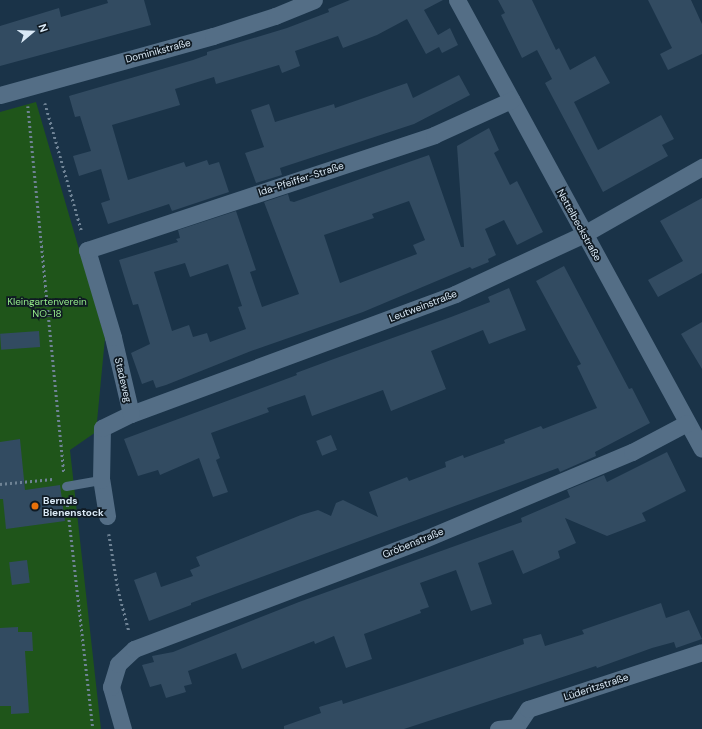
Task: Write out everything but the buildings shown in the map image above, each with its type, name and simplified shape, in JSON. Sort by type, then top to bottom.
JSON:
[{"type":"street","name":"Dominikstraße","points":[[0,95],[213,36],[275,16],[314,0]]},
{"type":"street","name":"Nettelbeckstraße","points":[[457,0],[702,449]]},
{"type":"street","name":"Ida-Pfeiffer-Straße","points":[[87,250],[434,135],[511,100]]},
{"type":"street","name":"Leutweinstraße","points":[[131,414],[455,294],[584,234],[702,167]]},
{"type":"street","name":"Stadeweg","points":[[87,250],[114,337],[131,414],[102,428],[101,480],[107,516]]},
{"type":"street","name":"Gröbenstraße","points":[[134,649],[420,541],[632,452],[687,423]]},
{"type":"street","points":[[123,729],[111,687],[118,664],[134,649]]},
{"type":"street","name":"Lüderitzstraße","points":[[498,729],[516,728],[528,709],[702,652]]},
{"type":"lane","points":[[65,482],[101,480]]},
{"type":"path","points":[[33,85],[87,250]]},
{"type":"path","points":[[33,85],[65,482],[93,729]]},
{"type":"path","points":[[0,484],[65,482]]},
{"type":"path","points":[[107,516],[118,589],[134,649]]},
{"type":"green space","name":"Kleingartenverein NO-18","points":[[36,102],[105,338],[96,432],[70,450],[101,729],[0,729],[0,112]]},
{"type":"place","name":"Bernds Bienenstock","points":[[35,506]]}]
